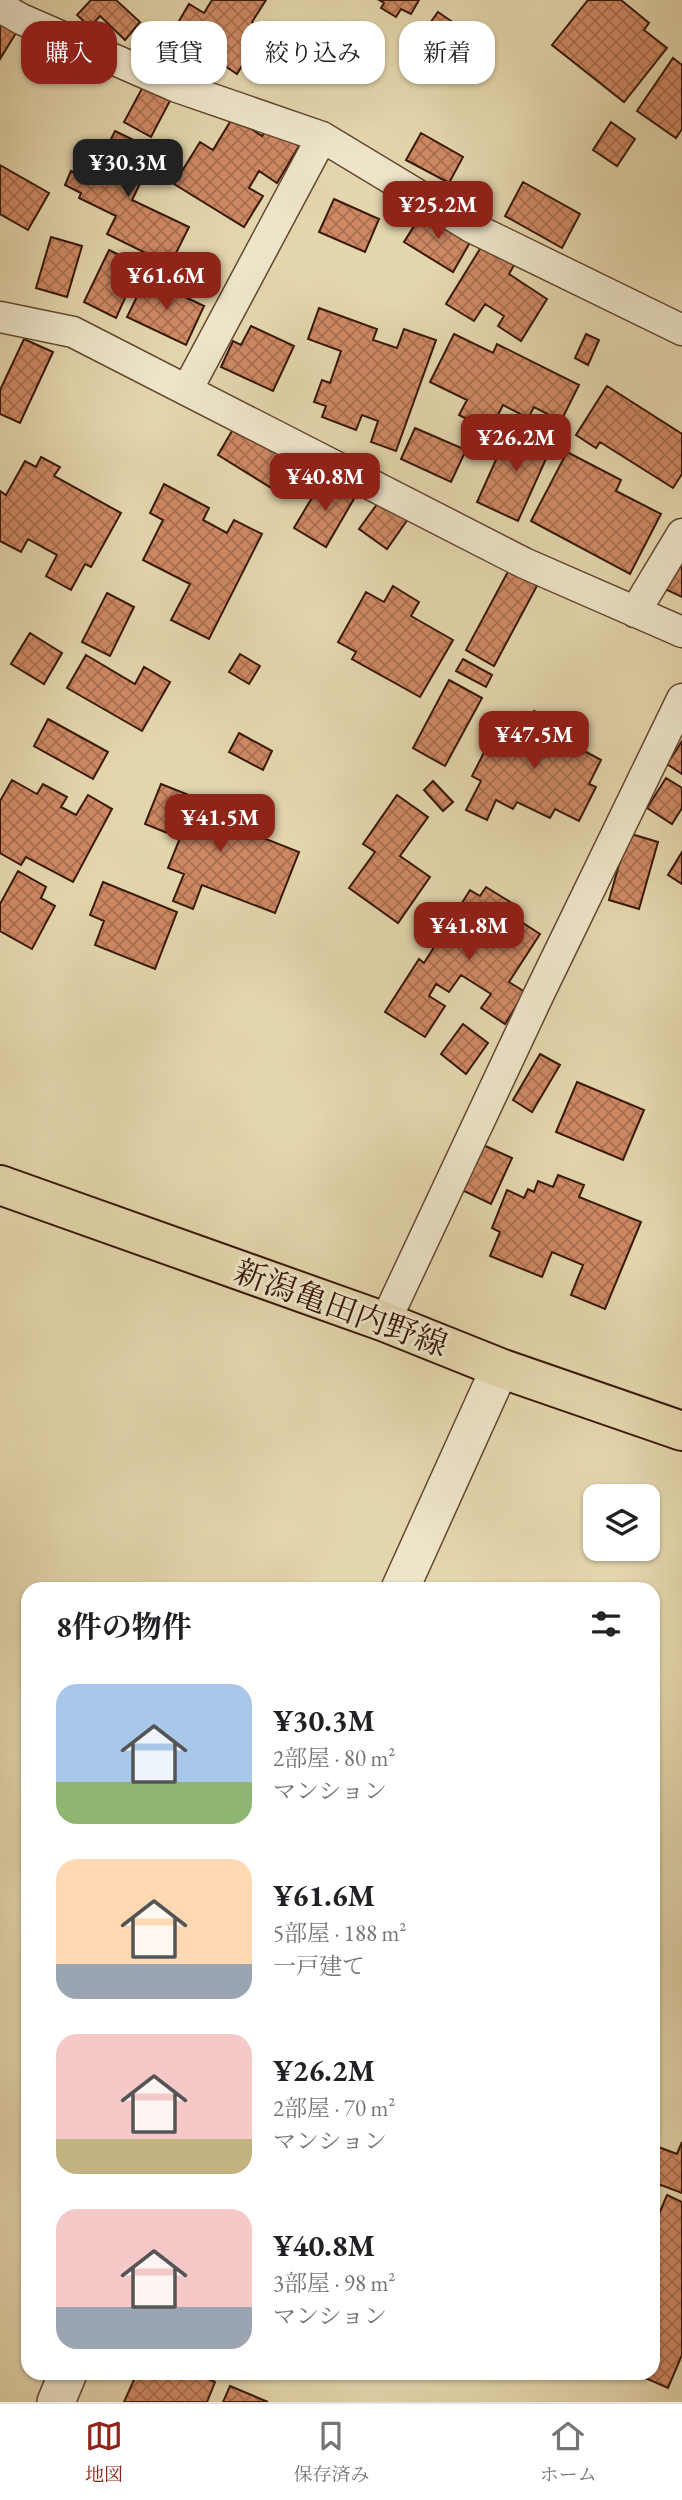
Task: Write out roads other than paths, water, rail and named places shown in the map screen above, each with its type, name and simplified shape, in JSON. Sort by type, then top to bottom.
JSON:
[{"type":"main road","name":"新潟亀田内野線","points":[[0,1185],[385,1322],[500,1368],[682,1431]]},
{"type":"street","points":[[0,7],[21,19],[177,87],[322,137],[471,227],[682,330]]},
{"type":"street","points":[[187,390],[322,137]]},
{"type":"street","points":[[0,317],[73,332],[524,563],[682,632]]},
{"type":"street","points":[[635,611],[682,534]]},
{"type":"street","points":[[385,1322],[538,996],[682,699]]},
{"type":"street","points":[[403,1582],[500,1368]]},
{"type":"street","points":[[56,2402],[65,2380]]}]
